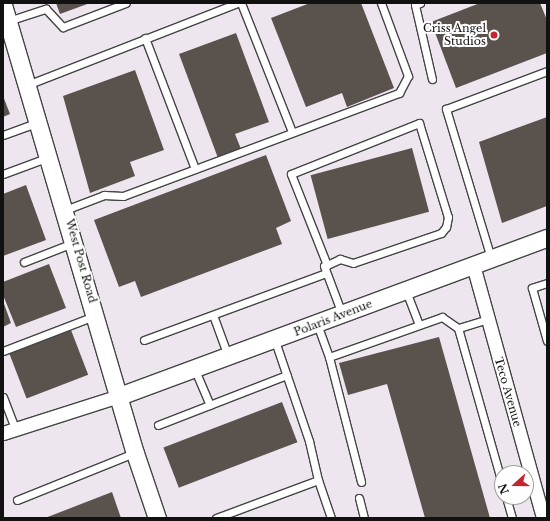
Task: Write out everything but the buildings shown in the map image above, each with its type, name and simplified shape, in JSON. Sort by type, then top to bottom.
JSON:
[{"type":"street","name":"West Post Road","points":[[3,5],[8,21],[9,47],[27,85],[39,122],[135,453],[157,518]]},
{"type":"street","name":"Polaris Avenue","points":[[119,396],[229,358],[547,238]]},
{"type":"street","name":"Teco Avenue","points":[[473,265],[543,518]]},
{"type":"street","points":[[9,431],[119,396]]},
{"type":"lane","points":[[8,21],[45,6],[63,27],[126,3]]},
{"type":"lane","points":[[27,85],[237,3]]},
{"type":"lane","points":[[241,3],[292,132]]},
{"type":"lane","points":[[65,210],[104,195],[122,196],[399,93],[405,85],[408,76],[381,3]]},
{"type":"lane","points":[[417,4],[432,79]]},
{"type":"lane","points":[[145,38],[195,169]]},
{"type":"lane","points":[[492,259],[446,109],[547,71]]},
{"type":"lane","points":[[3,135],[39,122]]},
{"type":"lane","points":[[327,265],[291,174],[419,123],[448,217],[446,227],[441,233],[353,264],[340,259],[327,265],[324,266],[342,315]]},
{"type":"lane","points":[[3,174],[49,156]]},
{"type":"lane","points":[[24,262],[75,243]]},
{"type":"lane","points":[[144,340],[326,273]]},
{"type":"lane","points":[[547,283],[532,288],[547,341]]},
{"type":"lane","points":[[406,290],[419,326]]},
{"type":"lane","points":[[3,351],[96,315]]},
{"type":"lane","points":[[213,315],[229,358]]},
{"type":"lane","points":[[329,357],[442,317],[458,328],[497,465]]},
{"type":"lane","points":[[458,328],[488,319]]},
{"type":"lane","points":[[318,324],[329,357],[361,482]]},
{"type":"lane","points":[[275,341],[309,441],[318,480],[331,518]]},
{"type":"lane","points":[[195,370],[210,405]]},
{"type":"lane","points":[[158,425],[287,375]]},
{"type":"lane","points":[[3,397],[9,431]]},
{"type":"lane","points":[[17,500],[135,453]]},
{"type":"lane","points":[[216,518],[318,480]]},
{"type":"lane","points":[[359,498],[364,518]]},
{"type":"lane","points":[[508,505],[512,518]]},
{"type":"shaded area","points":[[3,3],[547,3],[547,518],[3,518]]},
{"type":"place","name":"Criss Angel Studios","points":[[494,35]]}]
